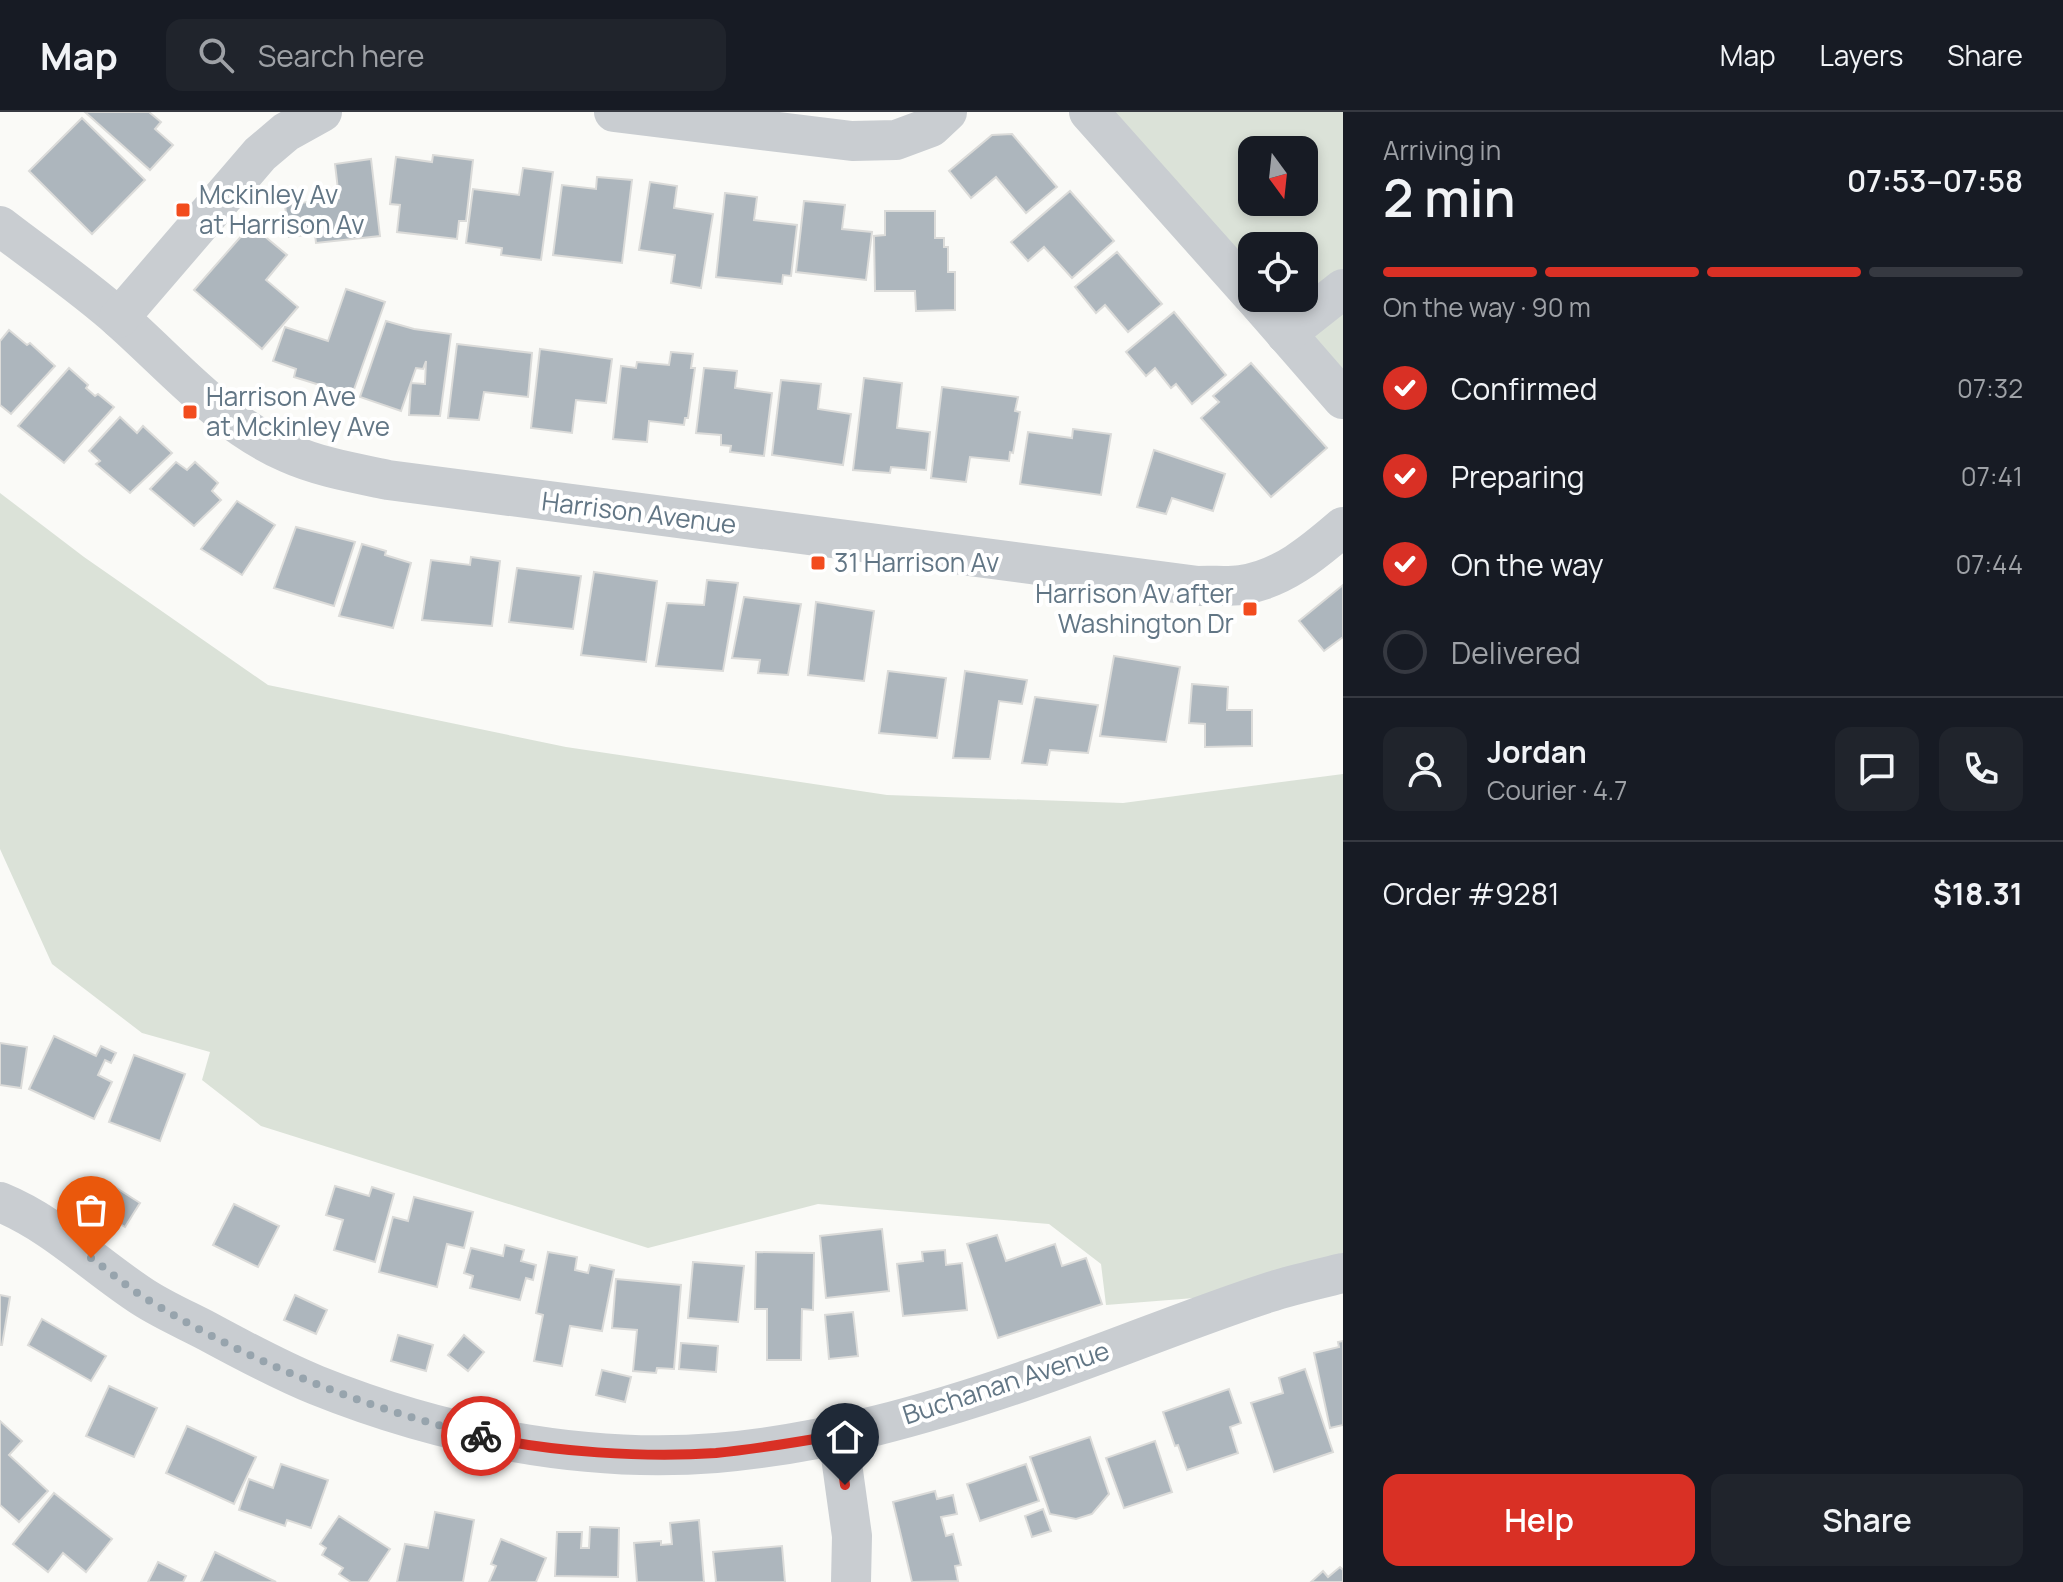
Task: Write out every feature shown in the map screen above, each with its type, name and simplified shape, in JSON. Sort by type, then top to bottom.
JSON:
[{"type":"street","points":[[119,318],[260,154],[286,132],[322,112]]},
{"type":"street","points":[[614,112],[852,141],[896,140],[931,127],[947,112]]},
{"type":"street","points":[[1089,112],[1238,279]]},
{"type":"street","name":"Harrison Avenue","points":[[0,226],[119,318],[206,399],[241,427],[288,454],[336,469],[388,480],[1198,586],[1243,585],[1281,573],[1312,553],[1343,527]]},
{"type":"street","points":[[1286,334],[1343,289]]},
{"type":"street","points":[[1267,312],[1343,399]]},
{"type":"street","name":"Buchanan Avenue","points":[[0,1202],[47,1227],[144,1297],[253,1356],[363,1403],[493,1439],[601,1452],[714,1453],[838,1435],[950,1405],[1031,1379],[1270,1292],[1343,1273]]},
{"type":"street","points":[[838,1435],[852,1536],[851,1582]]},
{"type":"shaded area","points":[[1089,112],[1343,112],[1343,399],[1267,312],[1318,312],[1318,232],[1238,232],[1238,279]]},
{"type":"shaded area","points":[[0,493],[84,557],[268,685],[566,747],[887,795],[1123,803],[1343,774],[1343,1273],[1270,1292],[1106,1305],[1101,1264],[1049,1224],[818,1204],[648,1248],[261,1126],[202,1080],[210,1052],[142,1033],[52,964],[0,849]]},
{"type":"building","points":[[85,112],[149,112],[161,122],[155,129],[173,145],[150,170]]},
{"type":"building","points":[[82,118],[145,180],[92,234],[29,171]]},
{"type":"building","points":[[1012,134],[1057,187],[1026,213],[996,177],[971,198],[949,171],[992,135]]},
{"type":"building","points":[[433,155],[473,160],[466,221],[459,221],[457,239],[397,232],[400,205],[390,204],[396,157],[432,162]]},
{"type":"building","points":[[371,159],[380,236],[316,243],[315,234],[289,237],[285,205],[339,198],[335,164]]},
{"type":"building","points":[[523,168],[553,172],[541,260],[501,255],[502,248],[466,243],[473,189],[519,195]]},
{"type":"building","points":[[597,177],[632,180],[622,263],[553,255],[562,185],[596,189]]},
{"type":"building","points":[[650,182],[677,186],[674,208],[713,214],[701,288],[671,283],[675,255],[639,250]]},
{"type":"building","points":[[1070,191],[1114,241],[1072,278],[1044,247],[1028,261],[1011,242]]},
{"type":"building","points":[[725,193],[757,197],[754,220],[797,225],[791,276],[783,275],[782,284],[716,277]]},
{"type":"building","points":[[804,201],[845,205],[842,229],[872,232],[866,280],[796,272]]},
{"type":"building","points":[[885,211],[935,211],[935,238],[944,238],[944,247],[948,247],[948,272],[955,272],[955,310],[916,311],[915,291],[875,291],[874,236],[885,235]]},
{"type":"building","points":[[251,225],[287,255],[266,280],[298,307],[262,349],[194,290]]},
{"type":"building","points":[[1117,252],[1162,304],[1128,332],[1105,305],[1096,313],[1075,287]]},
{"type":"building","points":[[346,289],[385,302],[352,395],[294,377],[296,369],[273,361],[285,327],[328,341]]},
{"type":"building","points":[[1174,312],[1226,375],[1192,404],[1176,384],[1171,388],[1155,368],[1146,376],[1126,352]]},
{"type":"building","points":[[386,321],[451,334],[440,416],[409,415],[411,383],[425,384],[426,361],[423,369],[416,368],[401,411],[360,397]]},
{"type":"building","points":[[9,330],[27,345],[30,343],[55,366],[11,414],[0,405],[0,341]]},
{"type":"building","points":[[457,344],[532,353],[528,397],[484,392],[479,420],[448,418]]},
{"type":"building","points":[[540,349],[612,359],[606,403],[576,400],[572,433],[531,428]]},
{"type":"building","points":[[671,352],[693,354],[691,368],[695,368],[688,418],[685,418],[684,425],[649,421],[647,442],[613,439],[621,366],[636,368],[637,362],[669,365]]},
{"type":"building","points":[[1251,363],[1327,448],[1271,497],[1201,418],[1219,402],[1213,396]]},
{"type":"building","points":[[69,368],[95,396],[98,394],[114,407],[64,463],[18,426]]},
{"type":"building","points":[[704,368],[737,371],[735,388],[772,393],[764,456],[730,452],[731,446],[721,445],[721,435],[696,433]]},
{"type":"building","points":[[864,378],[902,383],[897,428],[930,432],[926,470],[891,467],[890,473],[853,470]]},
{"type":"building","points":[[781,380],[821,384],[818,409],[851,414],[843,465],[772,455]]},
{"type":"building","points":[[942,387],[1018,397],[1015,411],[1020,412],[1009,461],[970,457],[966,482],[931,478]]},
{"type":"building","points":[[120,417],[137,433],[143,426],[172,453],[130,493],[96,464],[100,461],[89,451]]},
{"type":"building","points":[[1073,429],[1111,434],[1101,495],[1020,484],[1028,432],[1072,438]]},
{"type":"building","points":[[1154,450],[1225,474],[1213,511],[1172,498],[1166,514],[1137,507]]},
{"type":"building","points":[[176,462],[187,470],[195,462],[218,483],[212,491],[221,500],[194,526],[150,489]]},
{"type":"building","points":[[237,501],[275,525],[242,575],[201,549]]},
{"type":"building","points":[[296,527],[355,542],[334,606],[274,588]]},
{"type":"building","points":[[362,544],[411,563],[393,628],[339,616]]},
{"type":"building","points":[[471,557],[500,561],[492,626],[422,620],[431,560],[470,565]]},
{"type":"building","points":[[517,568],[581,576],[573,629],[509,622]]},
{"type":"building","points":[[594,572],[657,581],[646,662],[581,655]]},
{"type":"building","points":[[707,580],[738,583],[723,671],[656,666],[667,603],[704,605]]},
{"type":"building","points":[[1343,585],[1343,637],[1324,651],[1299,621]]},
{"type":"building","points":[[744,597],[801,604],[788,675],[758,673],[760,660],[732,658]]},
{"type":"building","points":[[816,602],[874,611],[864,681],[808,675]]},
{"type":"building","points":[[1114,656],[1180,667],[1166,742],[1100,736]]},
{"type":"building","points":[[888,671],[946,678],[937,738],[879,733]]},
{"type":"building","points":[[965,671],[1027,680],[1022,704],[999,701],[990,759],[953,758]]},
{"type":"building","points":[[1192,684],[1228,687],[1227,710],[1252,710],[1252,746],[1205,747],[1205,724],[1189,723]]},
{"type":"building","points":[[1035,697],[1098,705],[1088,753],[1050,750],[1047,765],[1022,763]]},
{"type":"building","points":[[54,1036],[96,1056],[101,1046],[116,1053],[111,1063],[105,1060],[98,1075],[112,1082],[94,1119],[29,1089]]},
{"type":"building","points":[[0,1043],[27,1047],[21,1088],[0,1085]]},
{"type":"building","points":[[134,1055],[185,1074],[160,1141],[109,1122]]},
{"type":"building","points":[[335,1186],[369,1196],[372,1187],[394,1194],[375,1262],[334,1250],[343,1220],[326,1215]]},
{"type":"building","points":[[115,1187],[140,1203],[125,1227],[100,1212]]},
{"type":"building","points":[[414,1197],[473,1212],[464,1248],[447,1244],[437,1287],[379,1272],[393,1217],[408,1221]]},
{"type":"building","points":[[234,1204],[279,1226],[258,1267],[213,1245]]},
{"type":"building","points":[[882,1229],[889,1291],[826,1298],[820,1236]]},
{"type":"building","points":[[997,1235],[1006,1261],[1055,1244],[1062,1266],[1086,1258],[1102,1304],[998,1338],[967,1244]]},
{"type":"building","points":[[505,1245],[524,1250],[521,1261],[536,1265],[533,1280],[526,1278],[520,1300],[470,1288],[473,1276],[464,1273],[471,1248],[503,1256]]},
{"type":"building","points":[[945,1250],[946,1265],[962,1263],[967,1310],[903,1316],[897,1264],[923,1261],[922,1252]]},
{"type":"building","points":[[548,1252],[577,1257],[575,1270],[588,1273],[590,1265],[614,1270],[602,1331],[570,1326],[562,1366],[534,1361],[543,1315],[536,1313]]},
{"type":"building","points":[[756,1252],[814,1253],[813,1310],[802,1309],[801,1360],[767,1360],[767,1309],[755,1309]]},
{"type":"building","points":[[693,1262],[744,1266],[738,1322],[688,1318]]},
{"type":"building","points":[[616,1279],[681,1285],[674,1369],[657,1368],[656,1373],[633,1371],[637,1330],[612,1328]]},
{"type":"building","points":[[0,1295],[10,1297],[2,1345],[0,1345]]},
{"type":"building","points":[[295,1295],[327,1310],[316,1334],[284,1320]]},
{"type":"building","points":[[853,1312],[858,1356],[829,1359],[825,1315]]},
{"type":"building","points":[[42,1319],[106,1356],[91,1381],[28,1345]]},
{"type":"building","points":[[398,1335],[433,1345],[426,1371],[391,1361]]},
{"type":"building","points":[[464,1335],[484,1352],[468,1371],[448,1355]]},
{"type":"building","points":[[1343,1341],[1343,1425],[1330,1428],[1314,1353],[1339,1347],[1338,1342]]},
{"type":"building","points":[[681,1343],[718,1346],[716,1372],[679,1369]]},
{"type":"building","points":[[1305,1369],[1333,1452],[1274,1472],[1251,1403],[1283,1393],[1279,1378]]},
{"type":"building","points":[[602,1370],[631,1377],[625,1402],[596,1395]]},
{"type":"building","points":[[109,1386],[157,1408],[134,1457],[86,1436]]},
{"type":"building","points":[[1229,1389],[1241,1423],[1230,1427],[1238,1453],[1187,1470],[1163,1412]]},
{"type":"building","points":[[0,1421],[22,1441],[9,1455],[48,1491],[19,1522],[0,1505]]},
{"type":"building","points":[[187,1426],[256,1457],[234,1504],[166,1473]]},
{"type":"building","points":[[1090,1437],[1109,1494],[1092,1514],[1076,1519],[1050,1514],[1030,1457]]},
{"type":"building","points":[[1155,1441],[1172,1492],[1124,1508],[1106,1458]]},
{"type":"building","points":[[281,1464],[328,1480],[311,1528],[287,1520],[285,1526],[239,1510],[249,1479],[273,1488]]},
{"type":"building","points":[[1026,1464],[1039,1501],[980,1521],[967,1484]]},
{"type":"building","points":[[935,1491],[937,1499],[953,1495],[957,1514],[941,1517],[946,1536],[953,1534],[961,1565],[955,1566],[958,1581],[912,1582],[893,1502]]},
{"type":"building","points":[[54,1493],[112,1539],[86,1572],[63,1553],[48,1572],[13,1544]]},
{"type":"building","points":[[1043,1509],[1051,1531],[1032,1537],[1025,1516]]},
{"type":"building","points":[[435,1512],[474,1520],[463,1582],[397,1582],[405,1544],[428,1548]]},
{"type":"building","points":[[339,1516],[390,1549],[368,1582],[351,1582],[339,1574],[343,1568],[322,1555],[326,1548],[320,1544]]},
{"type":"building","points":[[699,1520],[704,1582],[637,1582],[634,1543],[661,1541],[661,1545],[672,1544],[670,1523]]},
{"type":"building","points":[[590,1527],[619,1528],[618,1577],[555,1576],[557,1532],[582,1532],[581,1548],[589,1548]]},
{"type":"building","points":[[501,1539],[546,1558],[536,1582],[489,1582],[496,1566],[491,1564]]},
{"type":"building","points":[[782,1546],[785,1582],[716,1582],[713,1552]]},
{"type":"building","points":[[215,1552],[276,1582],[201,1582]]},
{"type":"building","points":[[158,1562],[186,1576],[183,1582],[148,1582]]},
{"type":"building","points":[[1340,1567],[1343,1582],[1311,1582],[1323,1571],[1328,1577]]},
{"type":"way so far","points":[[91,1258],[144,1297],[253,1356],[311,1383],[430,1424],[481,1436]]},
{"type":"place","name":"Mckinley Av at Harrison Av","points":[[183,210]]},
{"type":"place","name":"Harrison Ave at Mckinley Ave","points":[[190,412]]},
{"type":"place","name":"31 Harrison Av","points":[[818,563]]},
{"type":"place","name":"Harrison Av after Washington Dr","points":[[1250,609]]},
{"type":"route","points":[[481,1436],[601,1452],[653,1454],[714,1453],[838,1435],[845,1485]]}]
